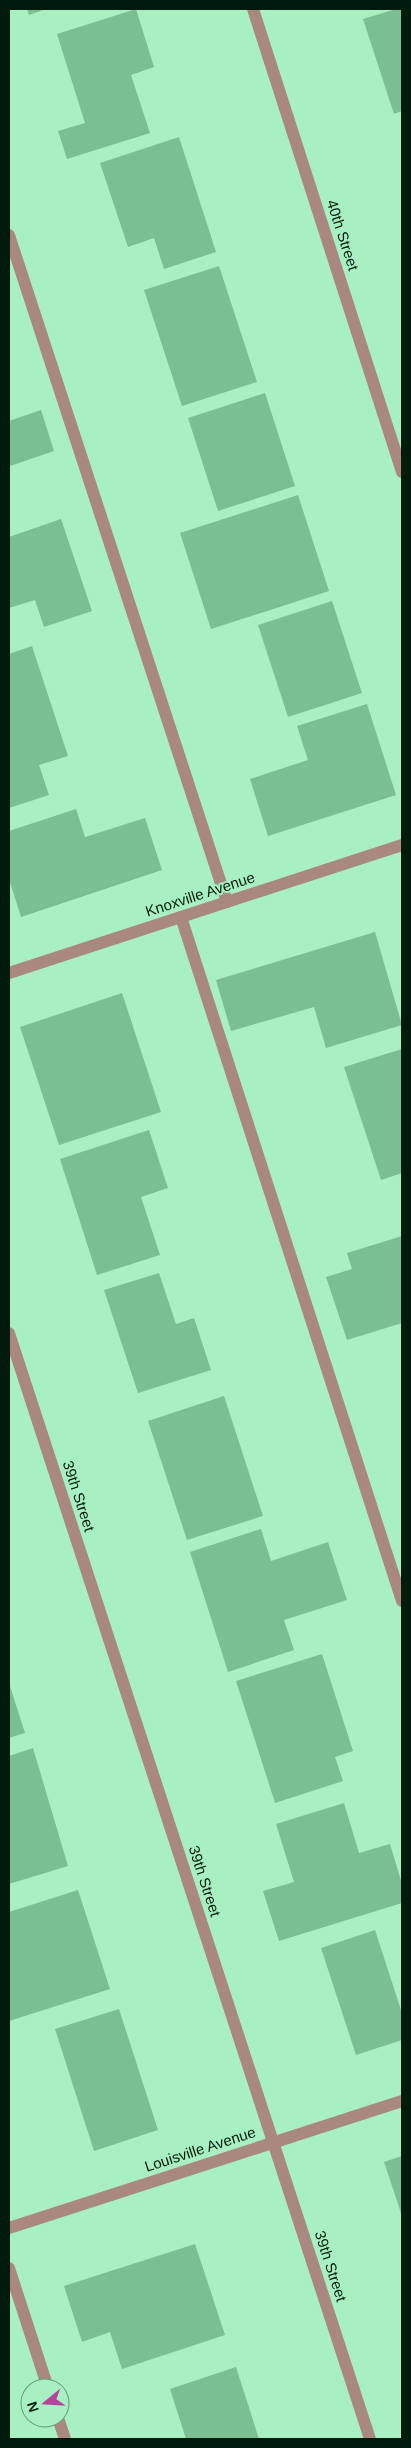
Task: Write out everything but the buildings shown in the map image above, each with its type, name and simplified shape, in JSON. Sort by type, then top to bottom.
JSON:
[{"type":"street","name":"40th Street","points":[[253,9],[402,472]]},
{"type":"street","points":[[9,236],[227,902]]},
{"type":"street","name":"Knoxville Avenue","points":[[9,973],[402,845]]},
{"type":"street","points":[[181,917],[402,1601]]},
{"type":"street","name":"39th Street","points":[[9,1333],[370,2439]]},
{"type":"street","name":"Louisville Avenue","points":[[9,2228],[402,2100]]},
{"type":"street","points":[[9,2268],[45,2378]]}]
